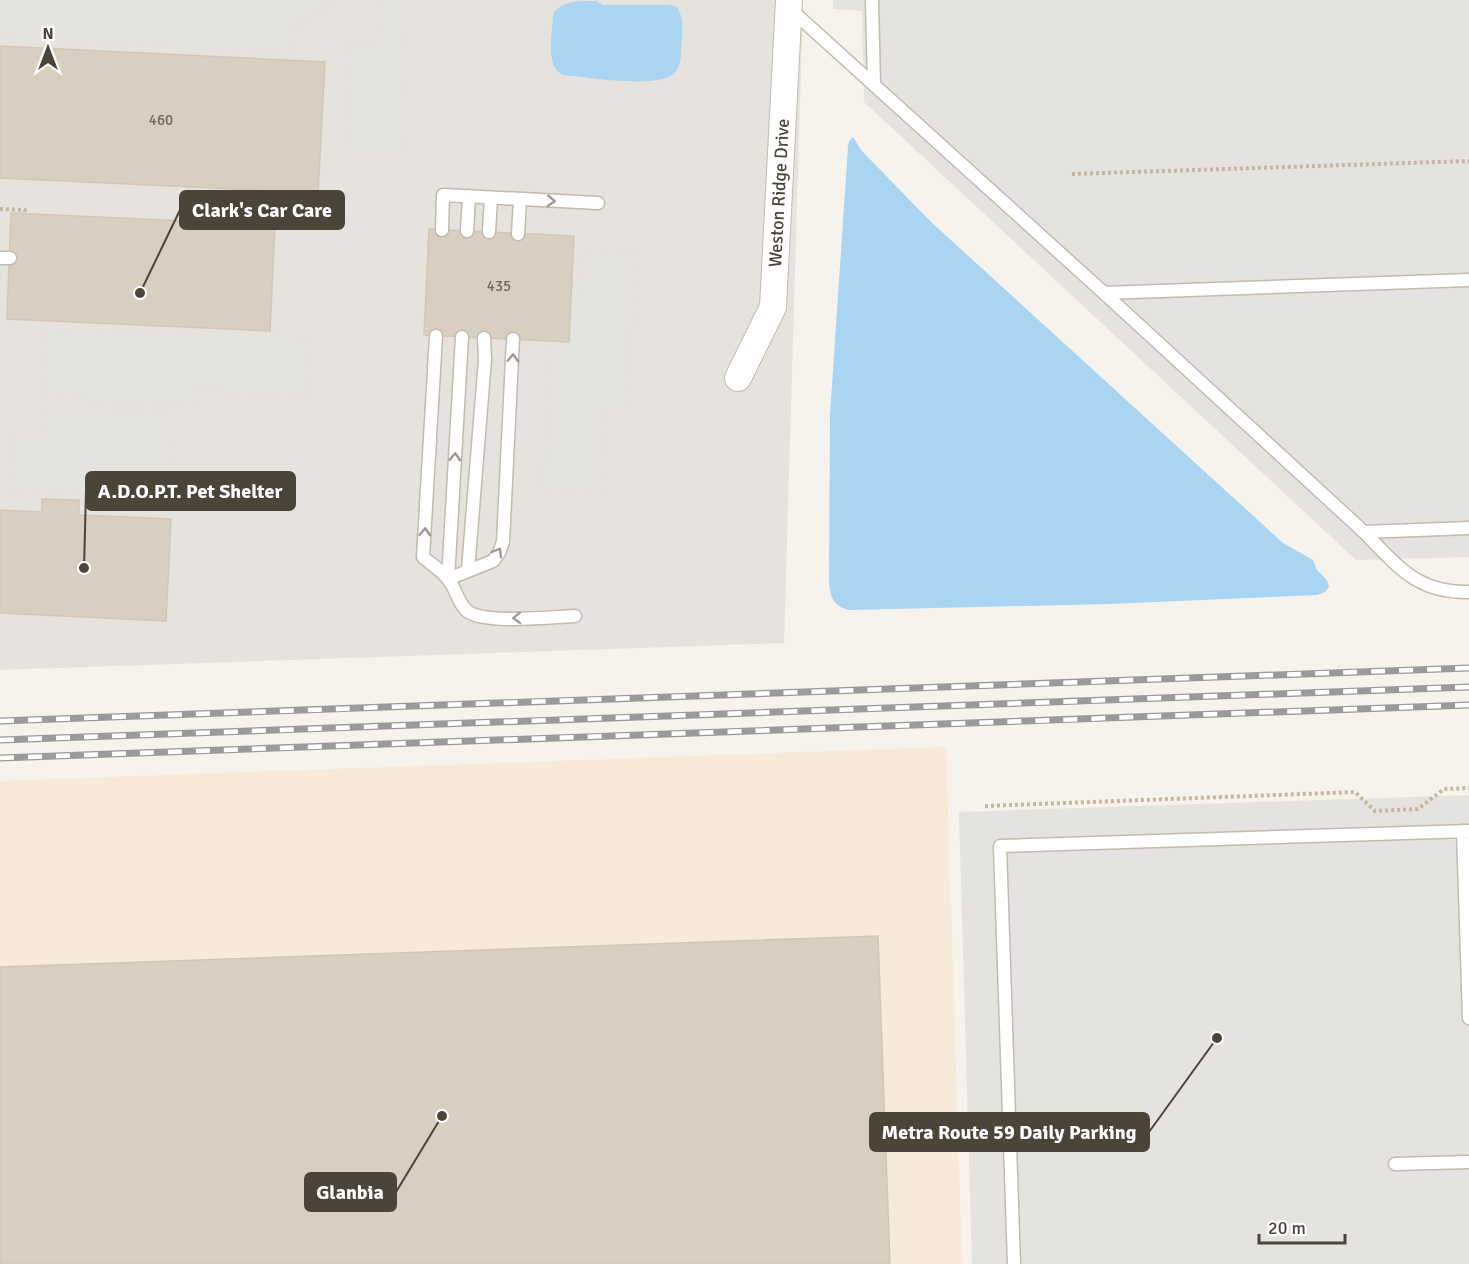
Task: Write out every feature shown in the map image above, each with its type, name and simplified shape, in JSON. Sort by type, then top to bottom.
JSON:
[{"type":"street","name":"Weston Ridge Drive","points":[[738,378],[773,307],[788,4]]},
{"type":"lane","points":[[872,0],[874,85]]},
{"type":"lane","points":[[788,4],[1364,532],[1402,570],[1416,580],[1440,591],[1469,592]]},
{"type":"lane","points":[[442,230],[443,195],[598,203]]},
{"type":"lane","points":[[467,231],[469,196]]},
{"type":"lane","points":[[489,232],[491,198]]},
{"type":"lane","points":[[518,234],[520,199]]},
{"type":"lane","points":[[1104,293],[1469,280]]},
{"type":"lane","points":[[436,336],[423,557],[448,579],[457,599],[474,616],[491,619],[576,616]]},
{"type":"lane","points":[[448,579],[462,337]]},
{"type":"lane","points":[[468,570],[484,338]]},
{"type":"lane","points":[[448,579],[493,561],[503,542],[513,339]]},
{"type":"lane","points":[[1364,532],[1469,528]]},
{"type":"lane","points":[[1014,1264],[1000,846],[1466,831],[1469,1018]]},
{"type":"lane","points":[[1395,1164],[1469,1162]]},
{"type":"path","points":[[1072,174],[1469,160]]},
{"type":"path","points":[[0,209],[25,210],[25,213]]},
{"type":"path","points":[[985,806],[1355,792],[1375,811],[1418,809],[1444,789],[1469,788]]},
{"type":"shaded area","points":[[0,0],[803,0],[784,643],[0,670]]},
{"type":"shaded area","points":[[0,0],[335,0],[289,31],[288,54],[0,39]]},
{"type":"shaded area","points":[[379,0],[408,0],[402,153],[344,153],[349,45],[377,48]]},
{"type":"shaded area","points":[[833,0],[1469,0],[1469,557],[1356,560],[864,102],[862,11],[833,9]]},
{"type":"shaded area","points":[[579,251],[636,255],[627,408],[605,408],[600,495],[543,492],[550,343],[574,344]]},
{"type":"shaded area","points":[[44,328],[309,337],[307,397],[194,390],[193,407],[41,397]]},
{"type":"shaded area","points":[[46,411],[175,416],[172,498],[12,490],[15,433],[44,433]]},
{"type":"shaded area","points":[[946,747],[962,1264],[0,1264],[0,781]]},
{"type":"shaded area","points":[[1469,795],[1469,1264],[972,1264],[959,812]]},
{"type":"water","points":[[596,1],[603,5],[677,7],[682,22],[682,32],[680,62],[676,72],[652,81],[637,81],[563,75],[557,71],[551,56],[553,14],[566,4]]},
{"type":"water","points":[[853,137],[861,150],[930,221],[1283,543],[1313,560],[1317,570],[1327,580],[1329,587],[1325,592],[1317,595],[1109,604],[849,610],[837,604],[832,598],[829,584],[830,415],[848,147]]},
{"type":"building","points":[[0,46],[325,62],[318,193],[0,178]]},
{"type":"building","points":[[11,213],[275,225],[270,331],[7,319]]},
{"type":"building","points":[[429,229],[574,236],[569,342],[424,335]]},
{"type":"building","points":[[42,499],[79,500],[79,515],[171,519],[166,621],[0,613],[0,510],[42,512]]},
{"type":"building","points":[[878,936],[890,1264],[0,1264],[0,967]]},
{"type":"railway","points":[[0,721],[1469,668]]},
{"type":"railway","points":[[0,740],[1469,687]]},
{"type":"railway","points":[[0,758],[1469,705]]},
{"type":"place","name":"Clark's Car Care","points":[[140,293]]},
{"type":"place","name":"A.D.O.P.T. Pet Shelter","points":[[84,568]]},
{"type":"place","name":"Metra Route 59 Daily Parking","points":[[1217,1038]]},
{"type":"place","name":"Glanbia","points":[[442,1116]]}]
